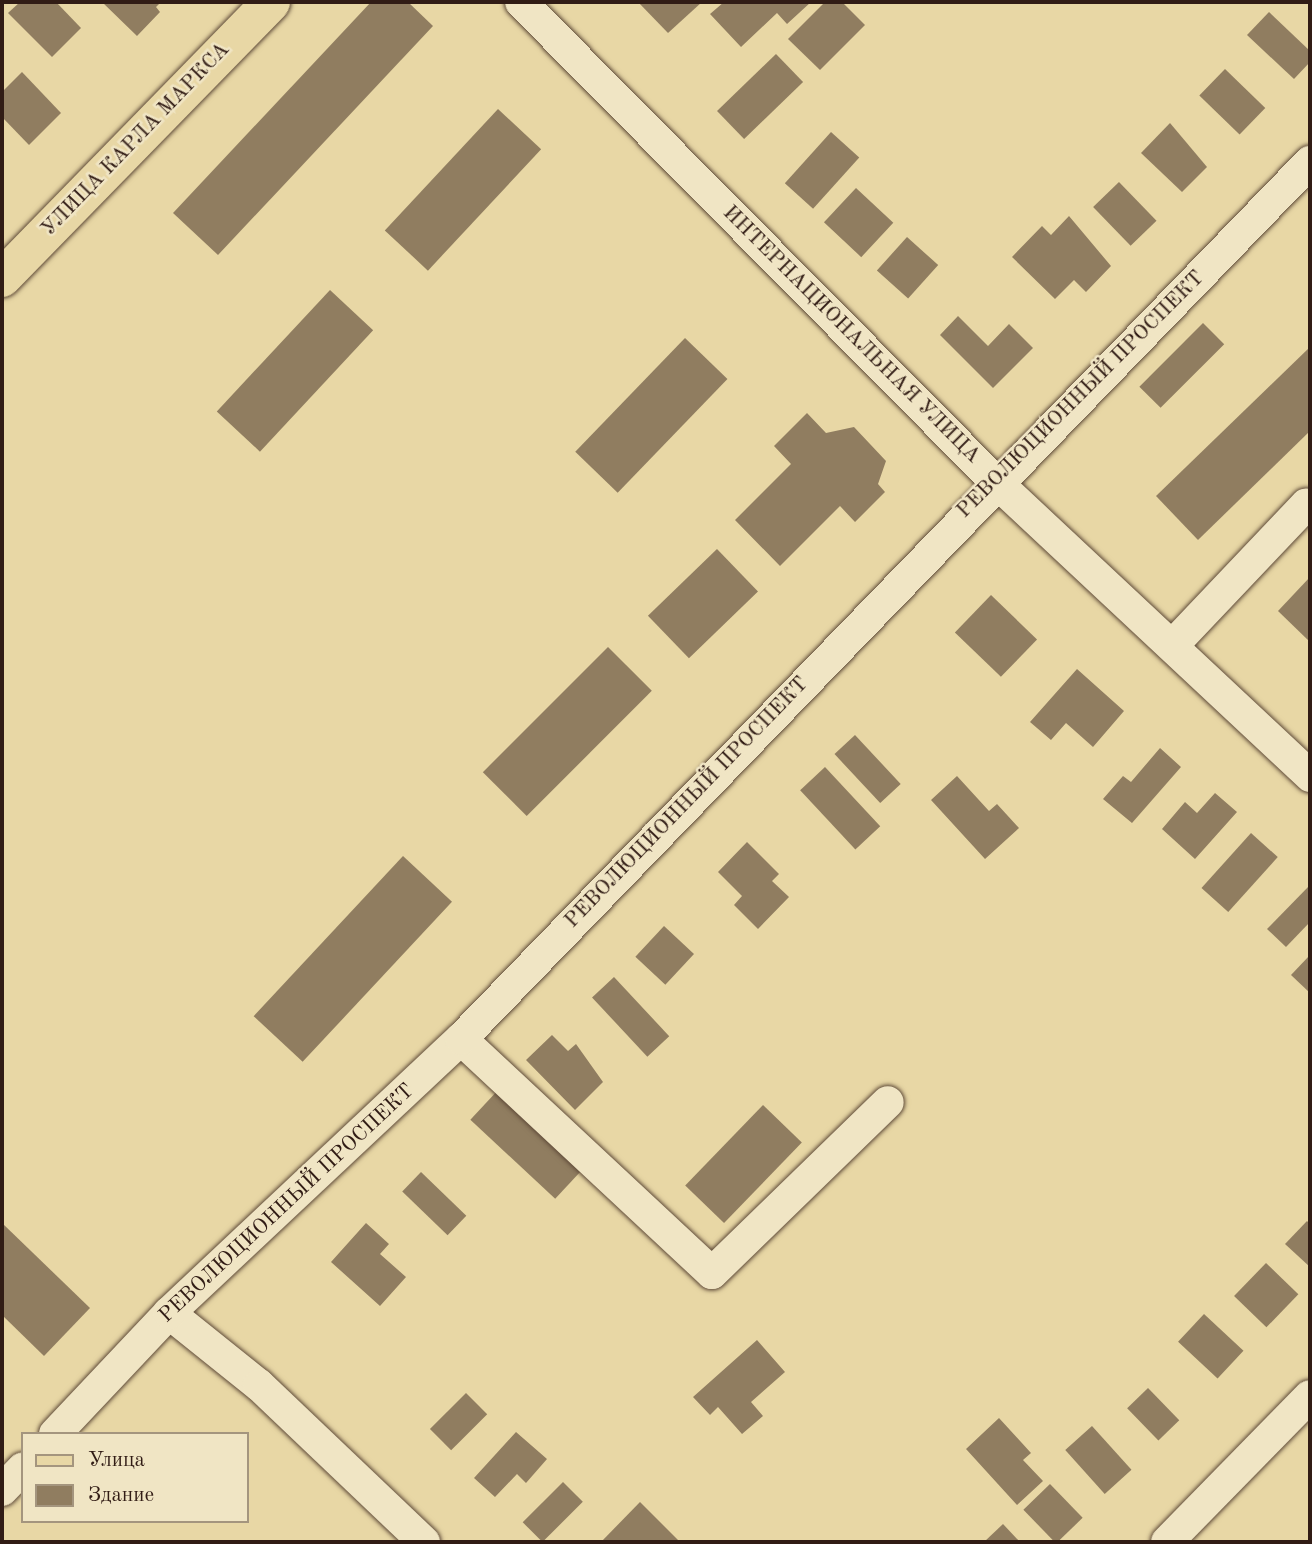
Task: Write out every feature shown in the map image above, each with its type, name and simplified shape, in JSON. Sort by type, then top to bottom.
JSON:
[{"type":"main road","name":"УЛИЦА КАРЛА МАРКСА","points":[[2,278],[271,2]]},
{"type":"street","name":"ИНТЕРНАЦИОНАЛЬНАЯ УЛИЦА","points":[[521,2],[995,481],[1310,776]]},
{"type":"street","name":"РЕВОЛЮЦИОННЫЙ ПРОСПЕКТ","points":[[57,1432],[169,1313],[461,1039],[995,481],[1310,162]]},
{"type":"street","points":[[1172,646],[1309,505]]},
{"type":"street","points":[[461,1039],[712,1273],[888,1102]]},
{"type":"street","points":[[169,1313],[259,1385],[424,1542]]},
{"type":"street","points":[[1167,1542],[1310,1396]]},
{"type":"street","points":[[2,1490],[21,1470]]},
{"type":"building","points":[[20,2],[56,2],[81,28],[52,57],[8,13]]},
{"type":"building","points":[[102,2],[161,2],[156,7],[160,12],[137,36]]},
{"type":"building","points":[[371,2],[408,2],[433,26],[218,255],[173,213]]},
{"type":"building","points":[[638,2],[702,2],[668,33]]},
{"type":"building","points":[[724,2],[811,2],[787,24],[777,13],[741,47],[710,14]]},
{"type":"building","points":[[825,2],[842,2],[865,25],[820,70],[788,39]]},
{"type":"building","points":[[1269,12],[1310,51],[1310,62],[1294,79],[1247,35]]},
{"type":"building","points":[[776,54],[803,82],[744,139],[717,111]]},
{"type":"building","points":[[1225,69],[1265,108],[1240,135],[1199,96]]},
{"type":"building","points":[[22,72],[61,113],[29,145],[2,117],[2,92]]},
{"type":"building","points":[[498,109],[541,149],[428,271],[385,230]]},
{"type":"building","points":[[1170,123],[1207,167],[1182,192],[1141,153]]},
{"type":"building","points":[[831,132],[859,157],[813,209],[785,183]]},
{"type":"building","points":[[1119,182],[1157,221],[1131,246],[1093,207]]},
{"type":"building","points":[[856,188],[893,223],[861,257],[824,222]]},
{"type":"building","points":[[1069,216],[1111,266],[1086,292],[1074,280],[1055,299],[1012,257],[1042,226],[1051,235]]},
{"type":"building","points":[[907,237],[938,265],[908,299],[877,270]]},
{"type":"building","points":[[330,290],[373,330],[260,452],[217,411]]},
{"type":"building","points":[[958,316],[988,346],[1009,324],[1033,348],[993,388],[940,335]]},
{"type":"building","points":[[1203,323],[1224,344],[1161,408],[1139,387]]},
{"type":"building","points":[[685,338],[727,379],[618,493],[575,452]]},
{"type":"building","points":[[1310,347],[1310,431],[1198,540],[1156,496]]},
{"type":"building","points":[[807,413],[826,433],[854,427],[886,461],[878,484],[885,492],[855,522],[840,506],[780,566],[735,520],[791,464],[774,446]]},
{"type":"building","points":[[717,549],[758,591],[689,658],[648,616]]},
{"type":"building","points":[[1310,577],[1310,642],[1278,611]]},
{"type":"building","points":[[991,595],[1037,639],[1001,677],[955,632]]},
{"type":"building","points":[[608,647],[652,691],[527,816],[483,772]]},
{"type":"building","points":[[1077,669],[1124,711],[1093,747],[1066,723],[1051,740],[1030,722]]},
{"type":"building","points":[[855,735],[901,784],[880,803],[835,754]]},
{"type":"building","points":[[1160,748],[1181,767],[1132,823],[1103,799],[1123,776],[1131,782]]},
{"type":"building","points":[[825,767],[880,826],[855,849],[800,790]]},
{"type":"building","points":[[957,776],[989,811],[997,804],[1019,828],[985,859],[931,800]]},
{"type":"building","points":[[1215,793],[1237,812],[1195,859],[1162,829],[1185,802],[1197,813]]},
{"type":"building","points":[[1251,833],[1278,857],[1228,912],[1201,888]]},
{"type":"building","points":[[747,842],[779,874],[772,881],[789,897],[758,929],[734,905],[742,896],[718,872]]},
{"type":"building","points":[[403,856],[452,902],[303,1062],[254,1016]]},
{"type":"building","points":[[1310,885],[1310,922],[1286,947],[1267,929]]},
{"type":"building","points":[[664,926],[694,954],[665,985],[635,957]]},
{"type":"building","points":[[1310,955],[1310,993],[1291,975]]},
{"type":"building","points":[[614,977],[669,1036],[647,1057],[592,997]]},
{"type":"building","points":[[552,1035],[568,1051],[576,1044],[603,1082],[575,1110],[526,1060]]},
{"type":"building","points":[[499,1089],[584,1168],[555,1199],[470,1120]]},
{"type":"building","points":[[763,1105],[802,1143],[724,1223],[685,1186]]},
{"type":"building","points":[[421,1172],[466,1216],[448,1235],[402,1191]]},
{"type":"building","points":[[1307,1221],[1310,1224],[1310,1267],[1285,1244]]},
{"type":"building","points":[[2,1223],[90,1308],[44,1356],[2,1315]]},
{"type":"building","points":[[366,1223],[389,1244],[380,1254],[406,1277],[380,1306],[331,1262]]},
{"type":"building","points":[[1266,1263],[1298,1294],[1266,1327],[1234,1296]]},
{"type":"building","points":[[1204,1314],[1243,1351],[1218,1379],[1178,1342]]},
{"type":"building","points":[[757,1340],[785,1372],[751,1402],[763,1416],[742,1434],[718,1407],[710,1415],[693,1397]]},
{"type":"building","points":[[1148,1388],[1179,1420],[1158,1441],[1127,1408]]},
{"type":"building","points":[[466,1393],[487,1414],[451,1450],[430,1429]]},
{"type":"building","points":[[999,1418],[1031,1453],[1023,1460],[1043,1481],[1017,1505],[966,1449]]},
{"type":"building","points":[[1092,1426],[1131,1470],[1105,1494],[1065,1450]]},
{"type":"building","points":[[516,1432],[547,1459],[526,1483],[517,1474],[495,1497],[474,1478]]},
{"type":"building","points":[[563,1482],[583,1502],[543,1542],[523,1522]]},
{"type":"building","points":[[1050,1484],[1083,1518],[1055,1542],[1023,1510]]},
{"type":"building","points":[[640,1502],[680,1542],[601,1542]]},
{"type":"building","points":[[1003,1524],[1020,1542],[984,1542]]}]
